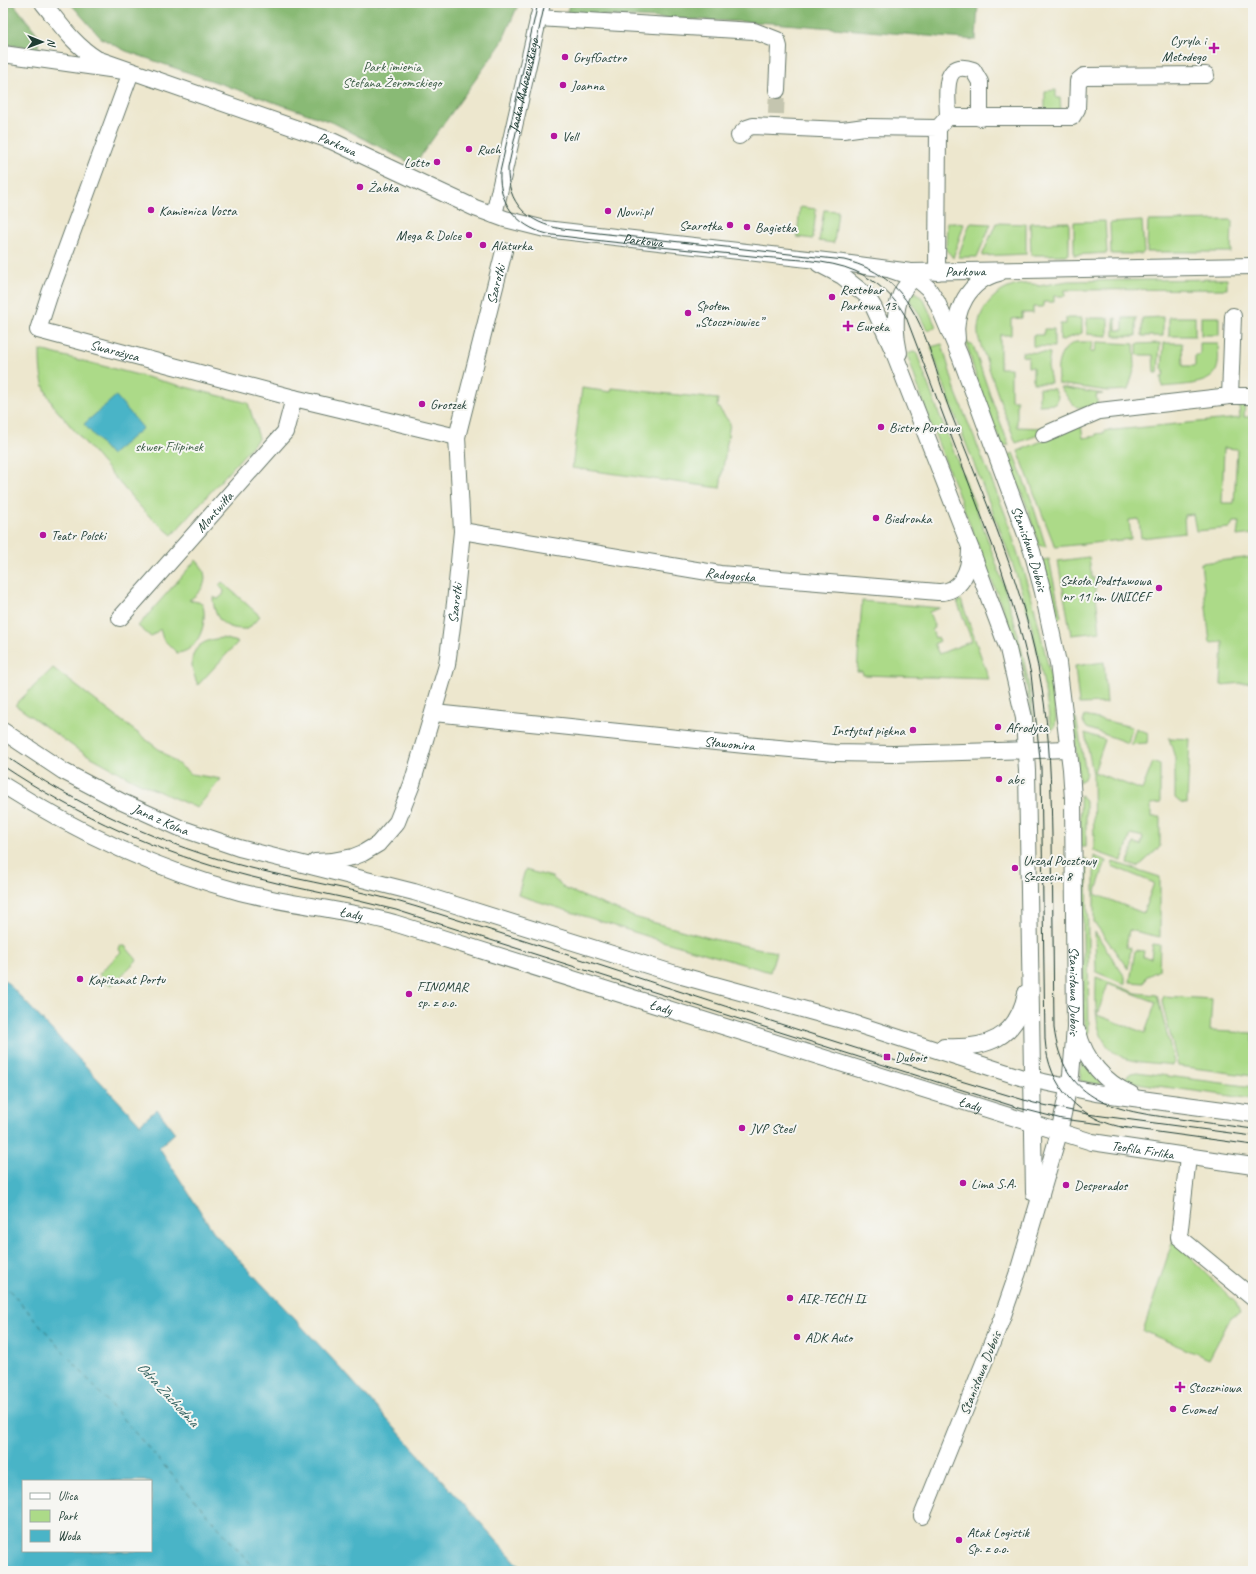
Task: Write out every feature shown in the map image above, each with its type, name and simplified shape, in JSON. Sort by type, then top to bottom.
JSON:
[{"type":"street","name":"Parkowa","points":[[44,3],[83,51],[97,59],[130,72],[332,142],[448,196],[494,215],[556,232],[786,256],[891,270],[937,272],[1253,266]]},
{"type":"street","points":[[540,11],[754,31],[777,40],[779,47],[776,90]]},
{"type":"street","name":"Jacka Malczewskiego","points":[[494,215],[540,11]]},
{"type":"street","points":[[57,60],[72,39]]},
{"type":"street","points":[[3,54],[57,60],[130,72]]},
{"type":"street","points":[[915,278],[937,272],[943,123],[948,78],[953,71],[961,67],[973,70],[980,82],[980,118]]},
{"type":"street","name":"Swarożyca","points":[[130,72],[54,281],[38,330],[294,398],[457,437]]},
{"type":"street","points":[[739,136],[747,128],[777,121],[843,130],[865,127],[943,123],[980,118],[1072,117],[1077,109],[1078,81],[1084,76],[1206,75]]},
{"type":"street","name":"Szarotki","points":[[280,859],[317,862],[339,860],[363,853],[382,841],[392,830],[401,815],[434,713],[450,645],[462,531],[457,437],[504,251]]},
{"type":"street","name":"Stanisława Dubois","points":[[786,256],[811,262],[831,270],[851,282],[866,295],[876,312],[970,547],[1000,626],[1015,676],[1024,718],[1026,751],[1035,1185],[1030,1228]]},
{"type":"street","name":"Stanisława Dubois","points":[[891,270],[915,278],[928,288],[937,302],[960,356],[1038,572],[1058,664],[1069,749],[1072,799],[1074,1051],[1059,1133],[1002,1318],[922,1516]]},
{"type":"street","name":"Stanisława Dubois","points":[[960,356],[956,326],[958,313],[967,295],[989,276],[1010,270]]},
{"type":"street","name":"Stanisława Dubois","points":[[908,390],[898,348],[897,316],[902,291],[906,284],[915,278]]},
{"type":"street","points":[[1230,396],[1233,316]]},
{"type":"street","points":[[1044,435],[1099,411],[1230,396],[1253,396]]},
{"type":"street","name":"Montwiłła","points":[[120,618],[285,432],[294,398]]},
{"type":"street","name":"Radogoska","points":[[462,531],[720,574],[946,592],[956,587],[968,569],[970,547]]},
{"type":"street","name":"Sławomira","points":[[434,713],[827,752],[893,754],[1026,751]]},
{"type":"street","name":"Jana z Kolna","points":[[3,731],[63,771],[138,810],[220,842],[280,859],[414,892],[676,974],[813,1011],[921,1044]]},
{"type":"street","points":[[1026,751],[1069,749]]},
{"type":"street","name":"Łady","points":[[3,785],[44,811],[135,855],[216,885],[284,902],[353,912],[394,923],[1034,1125]]},
{"type":"street","points":[[921,1044],[969,1047],[988,1044],[1000,1037],[1010,1029],[1021,1009],[1027,988],[1030,966]]},
{"type":"street","points":[[1074,1014],[1082,1044],[1095,1066],[1107,1079],[1121,1090],[1146,1100]]},
{"type":"street","points":[[921,1044],[1033,1080],[1068,1088],[1253,1114]]},
{"type":"street","name":"Teofila Firlika","points":[[1034,1125],[1097,1144],[1253,1166]]},
{"type":"street","points":[[1188,1156],[1179,1237],[1253,1298]]},
{"type":"green space","points":[[3,3],[13,3],[39,36],[38,49],[3,44]]},
{"type":"green space","name":"Park imienia Stefana Żeromskiego","points":[[70,3],[519,3],[501,44],[414,165],[334,123],[126,51],[101,38]]},
{"type":"green space","points":[[569,3],[978,3],[976,40],[773,23],[567,14]]},
{"type":"green space","points":[[1056,90],[1056,98],[1060,98],[1061,112],[1045,113],[1045,91]]},
{"type":"green space","points":[[800,207],[816,209],[813,239],[797,237]]},
{"type":"green space","points":[[824,210],[838,211],[834,243],[819,241]]},
{"type":"green space","points":[[1231,220],[1231,252],[1147,252],[1148,221]]},
{"type":"green space","points":[[1105,221],[1107,253],[1074,255],[1074,222]]},
{"type":"green space","points":[[1142,221],[1144,252],[1142,254],[1111,254],[1110,223]]},
{"type":"green space","points":[[947,222],[964,224],[953,258],[946,249]]},
{"type":"green space","points":[[1069,222],[1068,255],[1031,255],[1030,223]]},
{"type":"green space","points":[[970,223],[991,224],[977,257],[958,257]]},
{"type":"green space","points":[[996,223],[1026,224],[1026,254],[982,256]]},
{"type":"green space","points":[[1227,279],[1227,289],[1065,290],[1065,296],[1054,296],[1054,302],[1043,302],[1043,307],[1033,307],[1033,313],[1022,313],[1022,318],[1011,319],[1011,335],[1000,335],[1000,368],[1011,368],[1011,400],[1017,400],[1017,427],[1043,428],[1044,433],[1016,443],[978,337],[979,322],[983,310],[995,296],[1009,288],[1027,284],[1039,286],[1068,281]]},
{"type":"green space","points":[[913,290],[924,300],[936,327],[927,330],[918,312],[906,295]]},
{"type":"green space","points":[[1163,317],[1163,336],[1142,336],[1142,318]]},
{"type":"green space","points":[[1169,317],[1195,317],[1195,336],[1169,336]]},
{"type":"green space","points":[[1201,317],[1219,317],[1219,335],[1201,335]]},
{"type":"green space","points":[[1066,318],[1082,318],[1082,333],[1060,341],[1060,324],[1066,324]]},
{"type":"green space","points":[[1087,318],[1108,318],[1108,336],[1087,334]]},
{"type":"green space","points":[[1114,318],[1116,318],[1116,330],[1123,330],[1123,318],[1136,318],[1136,336],[1114,336]]},
{"type":"green space","points":[[1044,329],[1054,329],[1054,347],[1033,346],[1033,335],[1044,335]]},
{"type":"green space","points":[[966,342],[973,345],[1009,445],[1002,446],[977,380]]},
{"type":"green space","points":[[1076,342],[1093,342],[1090,352],[1094,352],[1097,342],[1134,344],[1135,367],[1128,390],[1108,391],[1059,384],[1058,365],[1062,353],[1070,345]]},
{"type":"green space","points":[[1160,343],[1158,373],[1154,373],[1153,355],[1137,355],[1137,344]]},
{"type":"green space","points":[[1164,343],[1182,343],[1183,366],[1195,366],[1195,355],[1200,355],[1200,343],[1218,343],[1218,361],[1216,371],[1207,380],[1192,384],[1162,387],[1161,377],[1163,377],[1164,370],[1162,369]]},
{"type":"green space","points":[[942,344],[956,393],[1006,516],[1034,606],[1051,678],[1056,717],[1055,727],[1051,731],[1038,653],[1023,596],[1007,548],[951,405],[931,347]]},
{"type":"green space","name":"skwer Filipinek","points":[[40,350],[248,403],[259,438],[172,535],[148,515],[136,502],[55,408],[42,380]]},
{"type":"green space","points":[[916,351],[988,539],[1004,586],[1018,634],[1028,683],[1035,733],[1023,667],[1013,635],[930,422],[907,354]]},
{"type":"green space","points":[[1022,352],[1050,353],[1048,366],[1051,383],[1033,383],[1033,367],[1028,367],[1028,357],[1022,356]]},
{"type":"green space","points":[[1060,387],[1103,394],[1096,395],[1098,407],[1083,408],[1075,406]]},
{"type":"green space","points":[[582,388],[611,392],[612,388],[718,399],[717,406],[730,423],[720,488],[572,468]]},
{"type":"green space","points":[[1039,388],[1054,389],[1058,396],[1056,404],[1039,405]]},
{"type":"green space","points":[[1245,403],[1244,417],[1253,417],[1253,534],[1237,536],[1239,522],[1233,522],[1230,528],[1196,531],[1193,514],[1184,515],[1185,533],[1141,538],[1139,519],[1129,520],[1131,539],[1055,547],[1018,451],[1081,425],[1083,438],[1096,436],[1096,434],[1104,433],[1104,431],[1240,418],[1239,404]],"holes":[[[1224,448],[1237,449],[1234,503],[1222,503]]]},
{"type":"green space","points":[[1013,453],[1031,499],[1046,547],[1039,545],[1024,498],[1008,460],[1008,456]]},
{"type":"green space","points":[[1089,557],[1092,578],[1094,578],[1100,632],[1071,635],[1058,561]]},
{"type":"green space","points":[[1253,557],[1253,682],[1221,685],[1223,642],[1210,643],[1201,563]]},
{"type":"green space","points":[[1049,559],[1061,617],[1058,620],[1043,560]]},
{"type":"green space","points":[[196,560],[204,571],[205,577],[203,587],[189,600],[202,603],[204,610],[203,626],[196,641],[191,647],[185,651],[177,653],[163,639],[160,629],[151,637],[138,626]]},
{"type":"green space","points":[[222,582],[260,616],[248,629],[227,626],[218,618],[213,597],[218,599],[223,595],[224,591],[219,585]]},
{"type":"green space","points":[[961,600],[989,679],[863,675],[862,672],[857,672],[862,601],[940,608],[929,612],[935,628],[932,630],[935,638],[938,637],[940,641],[934,644],[939,654],[972,641],[957,601]]},
{"type":"green space","points":[[222,638],[238,642],[198,685],[192,667],[194,653],[203,643]]},
{"type":"green space","points":[[1104,662],[1107,703],[1079,704],[1075,666]]},
{"type":"green space","points":[[53,668],[191,774],[221,779],[197,808],[137,782],[77,749],[15,705]]},
{"type":"green space","points":[[1073,716],[1076,718],[1086,773],[1084,779],[1079,782]]},
{"type":"green space","points":[[1085,716],[1132,727],[1128,743],[1087,728],[1083,722]]},
{"type":"green space","points":[[1136,728],[1148,733],[1147,743],[1131,744]]},
{"type":"green space","points":[[1085,733],[1105,740],[1094,772],[1142,790],[1153,762],[1160,765],[1160,803],[1151,804],[1151,817],[1160,817],[1160,847],[1138,867],[1128,864],[1134,843],[1141,845],[1143,837],[1131,834],[1122,861],[1094,851],[1093,774]]},
{"type":"green space","points":[[1169,738],[1190,739],[1187,804],[1181,803],[1175,798],[1175,758]]},
{"type":"green space","points":[[1080,795],[1086,802],[1086,847],[1081,847]]},
{"type":"green space","points":[[1094,856],[1107,861],[1095,894],[1143,913],[1154,883],[1112,866],[1113,862],[1160,877],[1160,937],[1129,930],[1126,947],[1131,948],[1128,969],[1094,922]]},
{"type":"green space","points":[[1082,859],[1087,859],[1089,1033],[1086,1033],[1084,1017]]},
{"type":"green space","points":[[525,870],[552,877],[565,889],[634,917],[713,939],[776,952],[770,972],[662,941],[518,895]]},
{"type":"green space","points":[[1095,932],[1125,977],[1125,984],[1096,972]]},
{"type":"green space","points":[[1153,944],[1160,945],[1159,970],[1146,977],[1144,983],[1130,982],[1135,950],[1144,951],[1143,957],[1151,958]]},
{"type":"green space","points":[[120,946],[125,946],[137,960],[111,986],[99,974],[121,952],[119,950]]},
{"type":"green space","points":[[1096,977],[1136,993],[1157,995],[1174,1062],[1173,1065],[1129,1060],[1113,1052],[1106,1044],[1101,1034],[1096,1012]],"holes":[[[1108,984],[1156,1002],[1145,1033],[1097,1015]]]},
{"type":"green space","points":[[1163,996],[1212,999],[1210,1031],[1253,1033],[1253,1076],[1178,1066],[1162,1002]]},
{"type":"green space","points":[[1083,1062],[1102,1085],[1080,1081],[1081,1063]]},
{"type":"green space","points":[[1137,1072],[1253,1087],[1253,1099],[1143,1084],[1124,1079],[1131,1073]]},
{"type":"green space","points":[[1173,1240],[1236,1303],[1240,1313],[1231,1317],[1209,1359],[1143,1331]]},
{"type":"water","points":[[116,396],[143,428],[111,455],[84,424]]},
{"type":"water","name":"Odra Zachodnia","points":[[3,978],[140,1124],[157,1109],[175,1133],[159,1147],[215,1234],[337,1364],[524,1571],[3,1571]]},
{"type":"ferry route","points":[[3,1283],[257,1571]]},
{"type":"tunnel","points":[[776,114],[777,90]]},
{"type":"tram line","points":[[538,3],[500,172],[500,184],[507,206],[522,222],[531,228],[553,235],[833,264],[855,271],[885,290],[906,317],[1000,565],[1020,629],[1031,674],[1041,768],[1045,1039],[1047,1056],[1052,1072],[1060,1086],[1070,1099],[1081,1109],[1095,1118],[1110,1124],[1127,1128]]},
{"type":"tram line","points":[[545,3],[508,168],[511,192],[522,210],[530,217],[539,222],[562,229],[844,260],[870,269],[890,283],[905,300],[917,319],[950,411],[1003,545],[1025,613],[1041,683],[1050,760],[1054,1028],[1059,1052],[1068,1071],[1079,1086],[1093,1097],[1110,1105],[1149,1115],[1253,1129]]},
{"type":"tram line","points":[[3,754],[31,773],[91,807],[153,836],[218,859],[417,907],[879,1056],[1034,1103],[1087,1114],[1253,1136]]},
{"type":"tram line","points":[[3,766],[31,784],[91,817],[121,832],[184,857],[266,881],[396,910],[1019,1108],[1062,1119],[1102,1124]]},
{"type":"tram line","points":[[1121,1127],[1253,1145]]},
{"type":"place","name":"Cyryla i Metodego","points":[[1214,48]]},
{"type":"place","name":"GryfGastro","points":[[565,57]]},
{"type":"place","name":"Joanna","points":[[563,85]]},
{"type":"place","name":"Vell","points":[[554,136]]},
{"type":"place","name":"Ruch","points":[[469,149]]},
{"type":"place","name":"Lotto","points":[[437,162]]},
{"type":"place","name":"Żabka","points":[[360,187]]},
{"type":"place","name":"Kamienica Vossa","points":[[151,210]]},
{"type":"place","name":"Novvi.pl","points":[[608,211]]},
{"type":"place","name":"Szarotka","points":[[730,225]]},
{"type":"place","name":"Bagietka","points":[[747,227]]},
{"type":"place","name":"Mega & Dolce","points":[[469,235]]},
{"type":"place","name":"Alaturka","points":[[483,245]]},
{"type":"place","name":"Restobar Parkowa 13","points":[[832,297]]},
{"type":"place","name":"Społem „Stoczniowiec”","points":[[688,313]]},
{"type":"place","name":"Eureka","points":[[848,326]]},
{"type":"place","name":"Groszek","points":[[422,404]]},
{"type":"place","name":"Bistro Portowe","points":[[881,427]]},
{"type":"place","name":"Biedronka","points":[[876,518]]},
{"type":"place","name":"Teatr Polski","points":[[43,535]]},
{"type":"place","name":"Szkoła Podstawowa nr 11 im. UNICEF","points":[[1159,588]]},
{"type":"place","name":"Afrodyta","points":[[998,727]]},
{"type":"place","name":"Instytut piękna","points":[[913,730]]},
{"type":"place","name":"abc","points":[[999,779]]},
{"type":"place","name":"Urząd Pocztowy Szczecin 8","points":[[1015,868]]},
{"type":"place","name":"Kapitanat Portu","points":[[80,979]]},
{"type":"place","name":"FINOMAR sp. z o.o.","points":[[409,994]]},
{"type":"place","name":"Dubois","points":[[887,1057]]},
{"type":"place","name":"JVP Steel","points":[[742,1128]]},
{"type":"place","name":"Lima S.A.","points":[[963,1183]]},
{"type":"place","name":"Desperados","points":[[1066,1185]]},
{"type":"place","name":"AIR-TECH II","points":[[790,1298]]},
{"type":"place","name":"ADK Auto","points":[[797,1337]]},
{"type":"place","name":"Stoczniowa","points":[[1180,1387]]},
{"type":"place","name":"Evomed","points":[[1173,1409]]},
{"type":"place","name":"Atak Logistik Sp. z o.o.","points":[[959,1540]]}]
